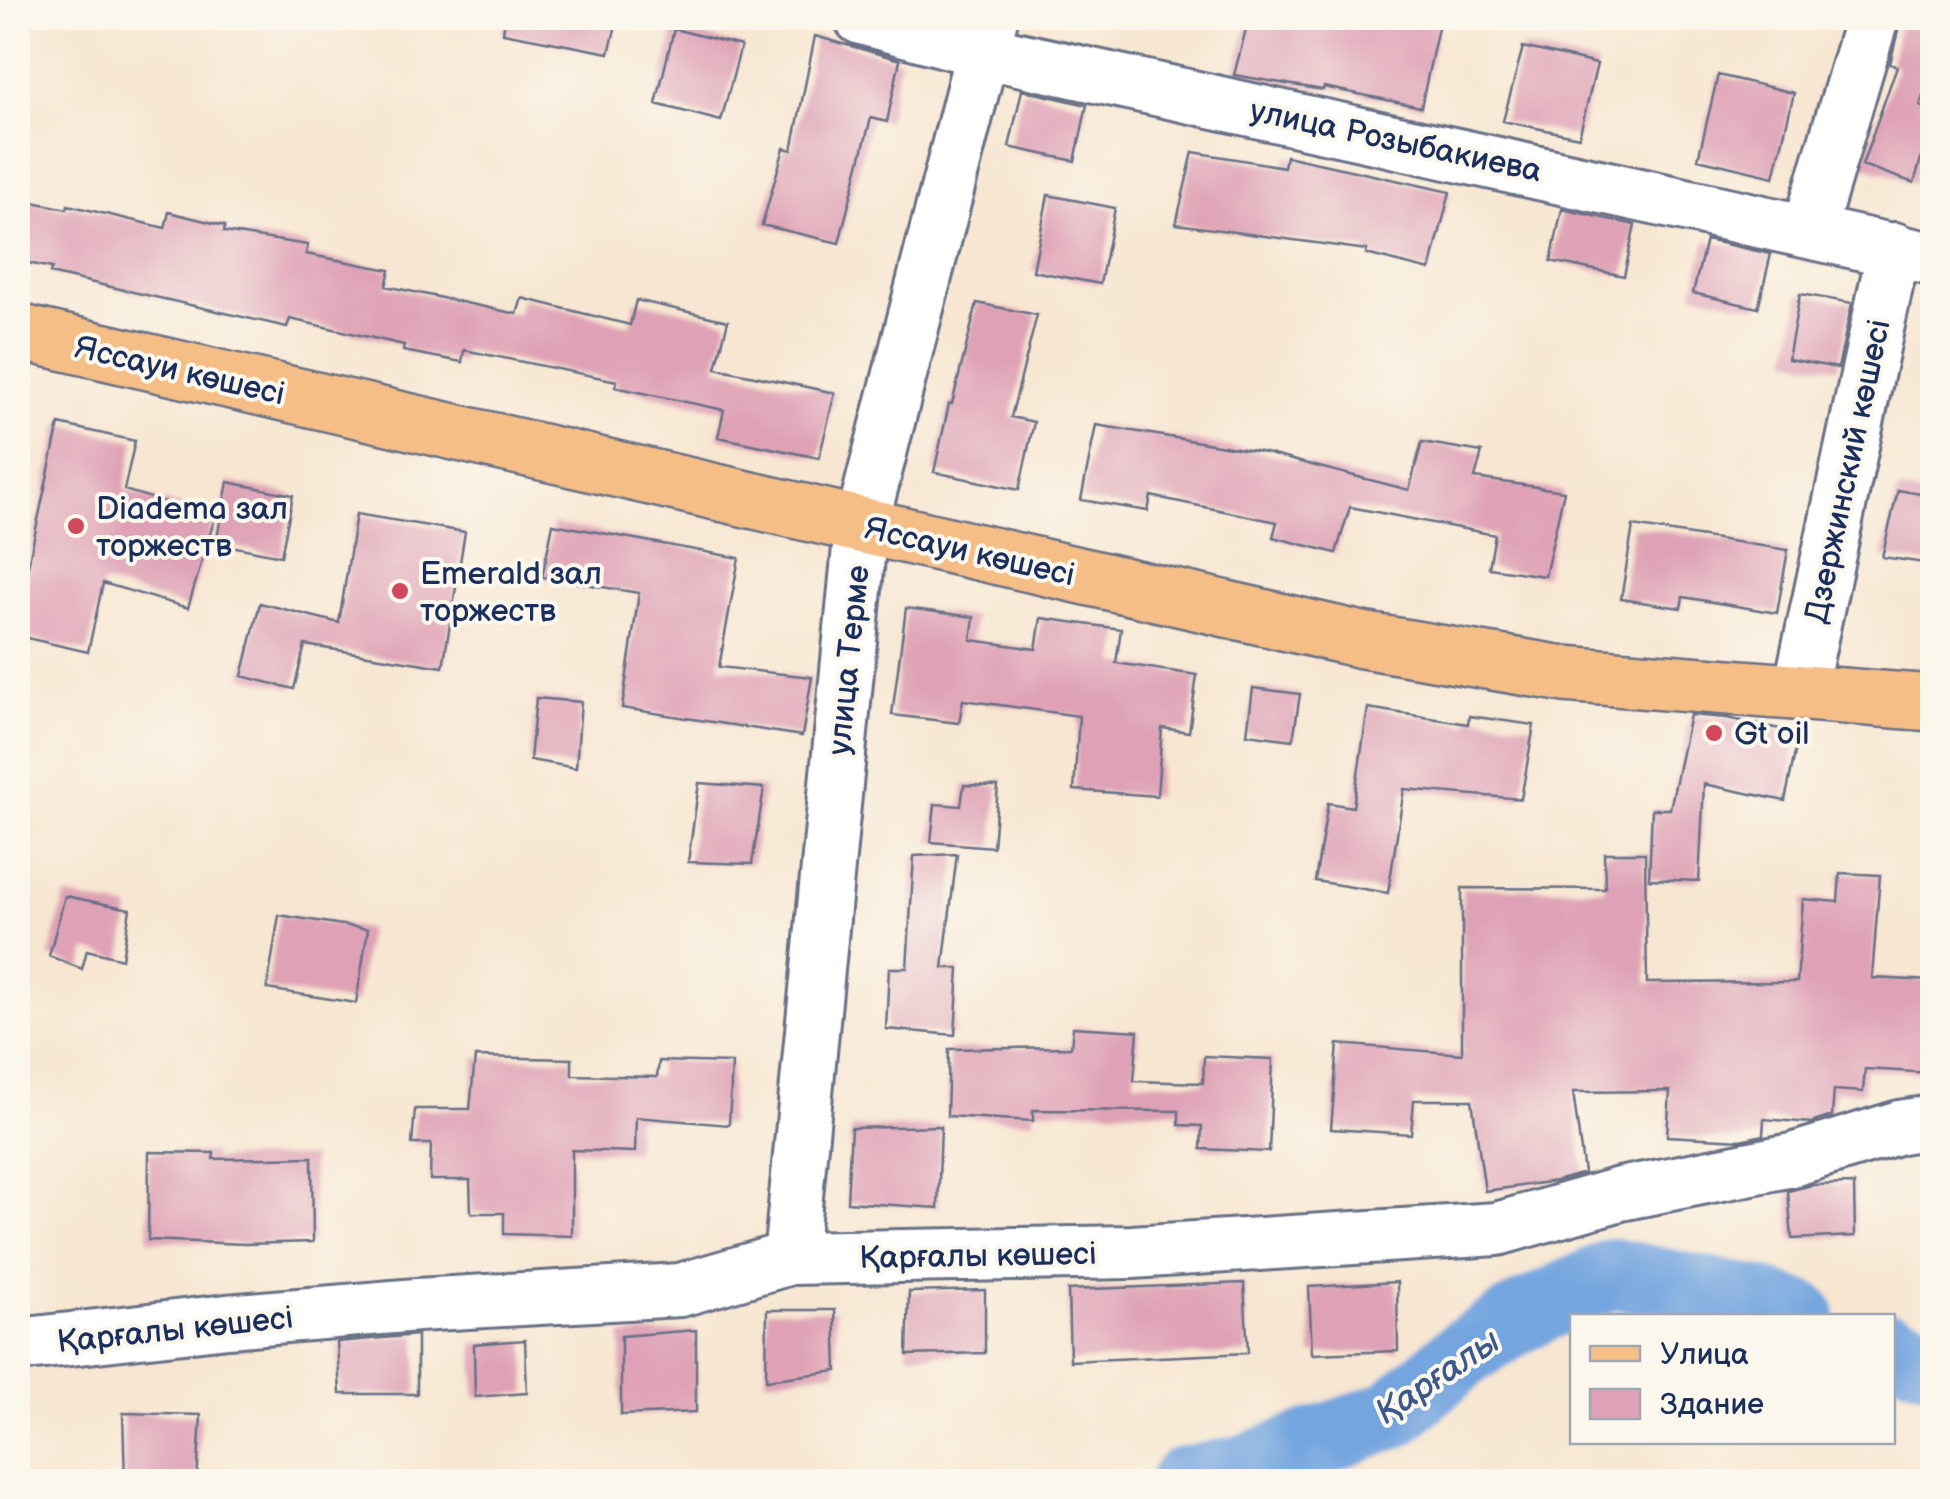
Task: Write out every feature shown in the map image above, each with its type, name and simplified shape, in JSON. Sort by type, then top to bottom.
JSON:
[{"type":"main road","name":"Яссауи көшесі","points":[[18,332],[1362,640],[1564,674],[1932,703]]},
{"type":"street","name":"улица Розыбакиева","points":[[861,18],[986,34],[1913,254]]},
{"type":"street","points":[[1809,230],[1872,18]]},
{"type":"street","name":"улица Терме","points":[[790,1258],[861,526],[886,440],[986,34]]},
{"type":"street","name":"Дзержинский көшесі","points":[[1800,694],[1913,254]]},
{"type":"street","name":"Қарғалы көшесі","points":[[18,1345],[226,1320],[680,1290],[790,1258],[1132,1252],[1497,1229],[1620,1194],[1792,1160],[1900,1127],[1932,1122]]},
{"type":"building","points":[[505,18],[618,18],[609,53],[503,33]]},
{"type":"building","points":[[1249,18],[1440,18],[1421,107],[1324,87],[1323,90],[1234,75]]},
{"type":"building","points":[[1901,18],[1932,18],[1932,69],[1920,106],[1932,110],[1932,121],[1914,183],[1862,165],[1897,66],[1890,64]]},
{"type":"building","points":[[674,29],[741,46],[721,121],[656,104]]},
{"type":"building","points":[[815,36],[900,60],[887,122],[871,118],[839,243],[762,225],[784,148],[792,150]]},
{"type":"building","points":[[1523,47],[1597,64],[1579,137],[1503,121]]},
{"type":"building","points":[[1718,75],[1794,93],[1774,177],[1698,159]]},
{"type":"building","points":[[1022,90],[1087,105],[1075,161],[1009,147]]},
{"type":"building","points":[[1193,152],[1284,167],[1286,156],[1450,192],[1430,270],[1366,254],[1367,250],[1176,224]]},
{"type":"building","points":[[1048,195],[1115,208],[1100,284],[1033,271]]},
{"type":"building","points":[[18,199],[67,209],[68,205],[165,228],[169,212],[225,226],[224,232],[308,245],[306,254],[390,270],[386,286],[517,314],[522,298],[630,325],[636,300],[728,321],[716,368],[835,393],[819,458],[718,437],[724,410],[615,387],[617,381],[464,350],[462,362],[403,351],[404,345],[290,319],[287,327],[50,273],[52,268],[18,261]]},
{"type":"building","points":[[1562,209],[1635,225],[1624,276],[1551,261]]},
{"type":"building","points":[[1706,240],[1771,254],[1758,308],[1693,293]]},
{"type":"building","points":[[1800,294],[1852,303],[1838,368],[1788,359]]},
{"type":"building","points":[[977,303],[1037,315],[1011,417],[1034,422],[1019,490],[934,472]]},
{"type":"building","name":"Diadema зал торжеств","points":[[59,424],[135,441],[124,490],[215,517],[188,608],[103,583],[88,652],[18,636],[18,611]]},
{"type":"building","points":[[1096,425],[1261,452],[1409,490],[1422,442],[1482,452],[1475,478],[1564,491],[1545,576],[1489,568],[1495,535],[1350,507],[1336,553],[1273,537],[1277,522],[1151,496],[1148,511],[1081,500]]},
{"type":"building","points":[[228,482],[293,495],[281,556],[216,543]]},
{"type":"building","points":[[1898,490],[1932,496],[1932,564],[1882,557]]},
{"type":"building","name":"Emerald зал торжеств","points":[[356,514],[465,532],[443,667],[305,645],[294,689],[242,676],[260,603],[339,623]]},
{"type":"building","points":[[553,524],[739,558],[719,667],[812,677],[802,736],[622,708],[639,593],[542,577]]},
{"type":"building","points":[[1633,526],[1788,550],[1777,613],[1683,597],[1681,608],[1621,599]]},
{"type":"building","points":[[906,608],[974,617],[971,640],[1036,649],[1041,618],[1121,629],[1116,663],[1197,675],[1189,732],[1162,728],[1157,796],[1074,790],[1079,716],[963,700],[959,723],[892,715]]},
{"type":"building","points":[[1253,688],[1300,694],[1293,740],[1247,734]]},
{"type":"building","points":[[536,698],[581,702],[576,768],[530,760]]},
{"type":"building","points":[[1368,708],[1468,724],[1469,716],[1534,725],[1521,799],[1404,789],[1388,893],[1315,881],[1328,803],[1353,807]]},
{"type":"building","points":[[1690,715],[1727,718],[1799,733],[1785,801],[1704,784],[1699,881],[1649,879],[1652,809],[1670,809]]},
{"type":"building","points":[[699,783],[764,788],[752,864],[688,862]]},
{"type":"building","points":[[964,785],[998,786],[993,847],[931,842],[935,804],[961,806]]},
{"type":"building","points":[[1604,853],[1645,853],[1647,983],[1797,982],[1803,899],[1838,902],[1840,873],[1880,875],[1872,978],[1932,981],[1932,1073],[1865,1069],[1863,1092],[1834,1090],[1832,1116],[1811,1123],[1764,1119],[1763,1135],[1741,1140],[1667,1136],[1670,1091],[1573,1092],[1584,1173],[1485,1191],[1472,1100],[1414,1100],[1411,1134],[1331,1129],[1338,1044],[1462,1054],[1462,888],[1605,889]]},
{"type":"building","points":[[957,854],[943,968],[959,968],[955,1035],[886,1029],[889,968],[907,968],[914,856]]},
{"type":"building","points":[[65,896],[130,909],[122,959],[87,950],[82,969],[49,956]]},
{"type":"building","points":[[279,915],[368,929],[356,1003],[267,989]]},
{"type":"building","points":[[1073,1027],[1138,1031],[1134,1081],[1203,1083],[1204,1056],[1273,1059],[1269,1152],[1201,1149],[1202,1126],[1179,1125],[1179,1111],[1033,1110],[1033,1121],[947,1116],[949,1049],[1071,1047]]},
{"type":"building","points":[[475,1057],[572,1059],[572,1075],[657,1077],[659,1061],[732,1063],[729,1125],[636,1117],[635,1152],[572,1150],[572,1236],[504,1234],[504,1213],[471,1213],[470,1180],[430,1180],[431,1144],[412,1144],[415,1109],[470,1109]]},
{"type":"building","points":[[941,1126],[938,1208],[847,1202],[851,1128]]},
{"type":"building","points":[[149,1152],[214,1153],[213,1159],[312,1157],[313,1242],[148,1240]]},
{"type":"building","points":[[1854,1184],[1855,1236],[1792,1239],[1788,1191],[1812,1185]]},
{"type":"building","points":[[1397,1282],[1398,1351],[1312,1354],[1309,1287]]},
{"type":"building","points":[[1244,1283],[1248,1353],[1070,1361],[1068,1290]]},
{"type":"building","points":[[985,1290],[985,1353],[907,1355],[909,1292]]},
{"type":"building","points":[[767,1310],[835,1310],[837,1371],[766,1380]]},
{"type":"building","points":[[696,1330],[696,1412],[621,1415],[621,1336]]},
{"type":"building","points":[[417,1335],[417,1394],[340,1394],[337,1342]]},
{"type":"building","points":[[525,1340],[527,1393],[475,1397],[474,1344]]},
{"type":"building","points":[[123,1413],[201,1415],[197,1481],[125,1482]]},
{"type":"waterway","name":"Қарғалы","points":[[1184,1482],[1242,1470],[1393,1414],[1468,1350],[1522,1317],[1613,1273],[1759,1302],[1795,1314]]},
{"type":"waterway","name":"Қарғалы","points":[[1895,1348],[1932,1361]]},
{"type":"place","name":"Diadema зал торжеств","points":[[76,526]]},
{"type":"place","name":"Emerald зал торжеств","points":[[400,591]]},
{"type":"place","name":"Gt oil","points":[[1714,733]]}]
